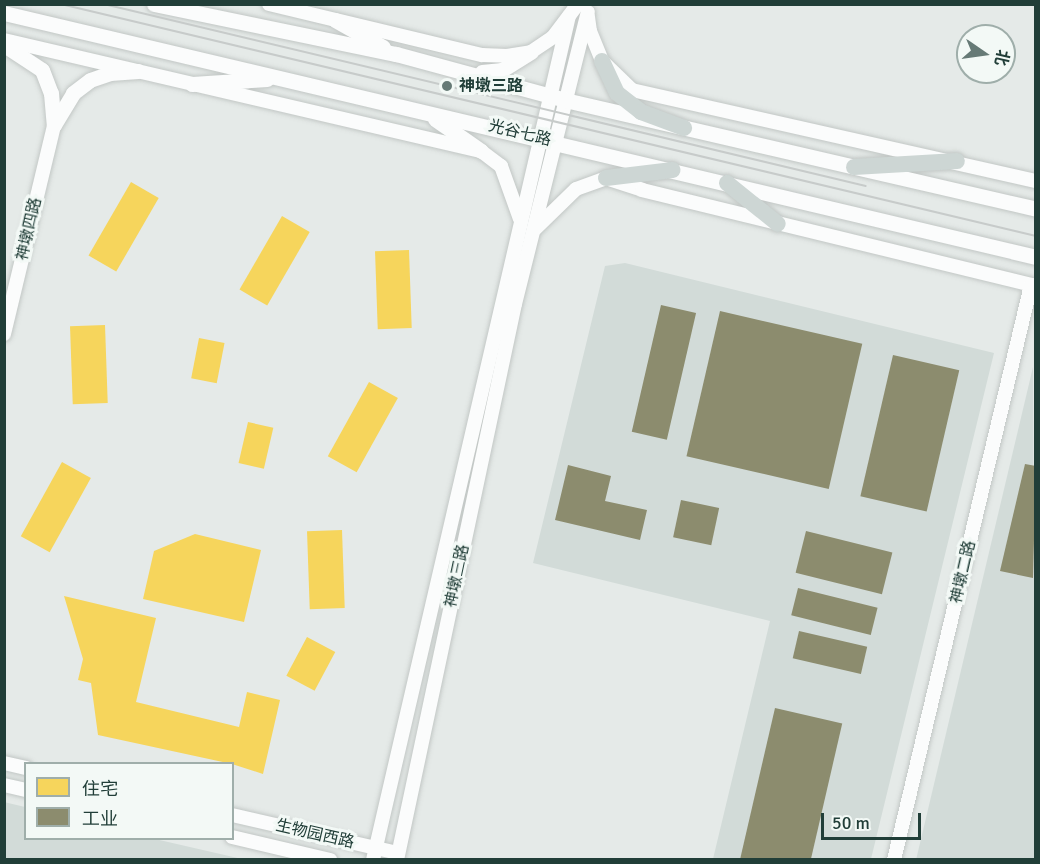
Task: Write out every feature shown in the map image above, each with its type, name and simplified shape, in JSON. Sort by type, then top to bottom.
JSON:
[{"type":"main road","points":[[154,4],[396,54],[565,100],[1035,209]]},
{"type":"main road","name":"光谷七路","points":[[4,13],[540,137],[1035,257]]},
{"type":"main road","points":[[335,20],[396,54]]},
{"type":"main road","points":[[4,45],[42,70],[51,93],[54,125]]},
{"type":"main road","points":[[472,73],[502,70],[531,52]]},
{"type":"main road","points":[[602,61],[617,93],[641,112],[684,128]]},
{"type":"main road","points":[[54,125],[73,93],[90,80],[110,73],[138,71]]},
{"type":"main road","points":[[192,84],[282,78]]},
{"type":"main road","points":[[416,108],[458,131],[481,151]]},
{"type":"main road","points":[[854,167],[957,161]]},
{"type":"main road","points":[[606,178],[673,170]]},
{"type":"main road","points":[[727,183],[778,224]]},
{"type":"street","points":[[268,4],[482,55],[531,52],[553,37],[569,16],[584,7],[590,32],[602,61],[632,90],[957,161],[1035,181]]},
{"type":"street","name":"神墩三路","points":[[398,856],[533,231],[565,100],[584,7]]},
{"type":"street","name":"神墩三路","points":[[374,854],[548,95],[569,16]]},
{"type":"street","points":[[4,40],[481,151],[501,166],[520,219]]},
{"type":"street","name":"神墩四路","points":[[4,334],[54,125]]},
{"type":"street","points":[[533,231],[576,189],[606,178],[778,224],[1033,286]]},
{"type":"street","name":"神墩二路","points":[[894,860],[1033,286]]},
{"type":"street","points":[[4,763],[24,768]]},
{"type":"street","points":[[4,785],[24,789]]},
{"type":"street","name":"生物园西路","points":[[234,816],[374,854],[398,856]]},
{"type":"street","name":"生物园西路","points":[[234,837],[330,860]]},
{"type":"shaded area","points":[[625,263],[994,353],[871,859],[713,859],[770,621],[533,563],[605,266]]},
{"type":"shaded area","points":[[1033,367],[1035,859],[916,860]]},
{"type":"shaded area","points":[[4,802],[24,807],[24,840],[159,840],[242,859],[5,859]]},
{"type":"building: 住宅","points":[[131,182],[159,198],[116,272],[89,256]]},
{"type":"building: 住宅","points":[[282,216],[310,232],[267,306],[240,290]]},
{"type":"building: 住宅","points":[[409,250],[412,328],[378,329],[375,251]]},
{"type":"building: 住宅","points":[[105,325],[108,403],[73,404],[70,326]]},
{"type":"building: 住宅","points":[[199,338],[225,343],[217,383],[191,378]]},
{"type":"building: 住宅","points":[[369,382],[398,398],[357,472],[328,456]]},
{"type":"building: 住宅","points":[[248,422],[273,428],[264,469],[239,463]]},
{"type":"building: 住宅","points":[[62,462],[91,478],[50,552],[21,536]]},
{"type":"building: 住宅","points":[[342,530],[345,608],[310,609],[307,531]]},
{"type":"building: 住宅","points":[[195,534],[261,550],[244,622],[143,599],[154,551]]},
{"type":"building: 住宅","points":[[64,596],[156,618],[136,702],[239,727],[247,692],[280,700],[263,774],[234,765],[234,762],[223,762],[98,735],[91,683],[78,680],[83,659]]},
{"type":"building: 住宅","points":[[307,637],[335,652],[315,691],[286,676]]},
{"type":"building: 工业","points":[[661,305],[696,313],[667,440],[632,432]]},
{"type":"building: 工业","points":[[720,311],[862,344],[829,489],[686,456]]},
{"type":"building: 工业","points":[[893,355],[959,370],[927,512],[860,496]]},
{"type":"building: 工业","points":[[1025,464],[1036,466],[1033,578],[1000,571]]},
{"type":"building: 工业","points":[[568,465],[611,476],[605,501],[647,510],[640,540],[555,520]]},
{"type":"building: 工业","points":[[681,500],[719,508],[711,545],[673,537]]},
{"type":"building: 工业","points":[[806,531],[892,553],[882,594],[796,573]]},
{"type":"building: 工业","points":[[798,588],[878,608],[871,635],[791,615]]},
{"type":"building: 工业","points":[[799,631],[867,647],[861,674],[793,658]]},
{"type":"building: 工业","points":[[775,708],[842,724],[811,860],[740,860]]},
{"type":"tram line","points":[[61,4],[1036,236]]},
{"type":"tram line","points":[[104,4],[866,186]]},
{"type":"place","name":"神墩三路","points":[[447,86]]}]
